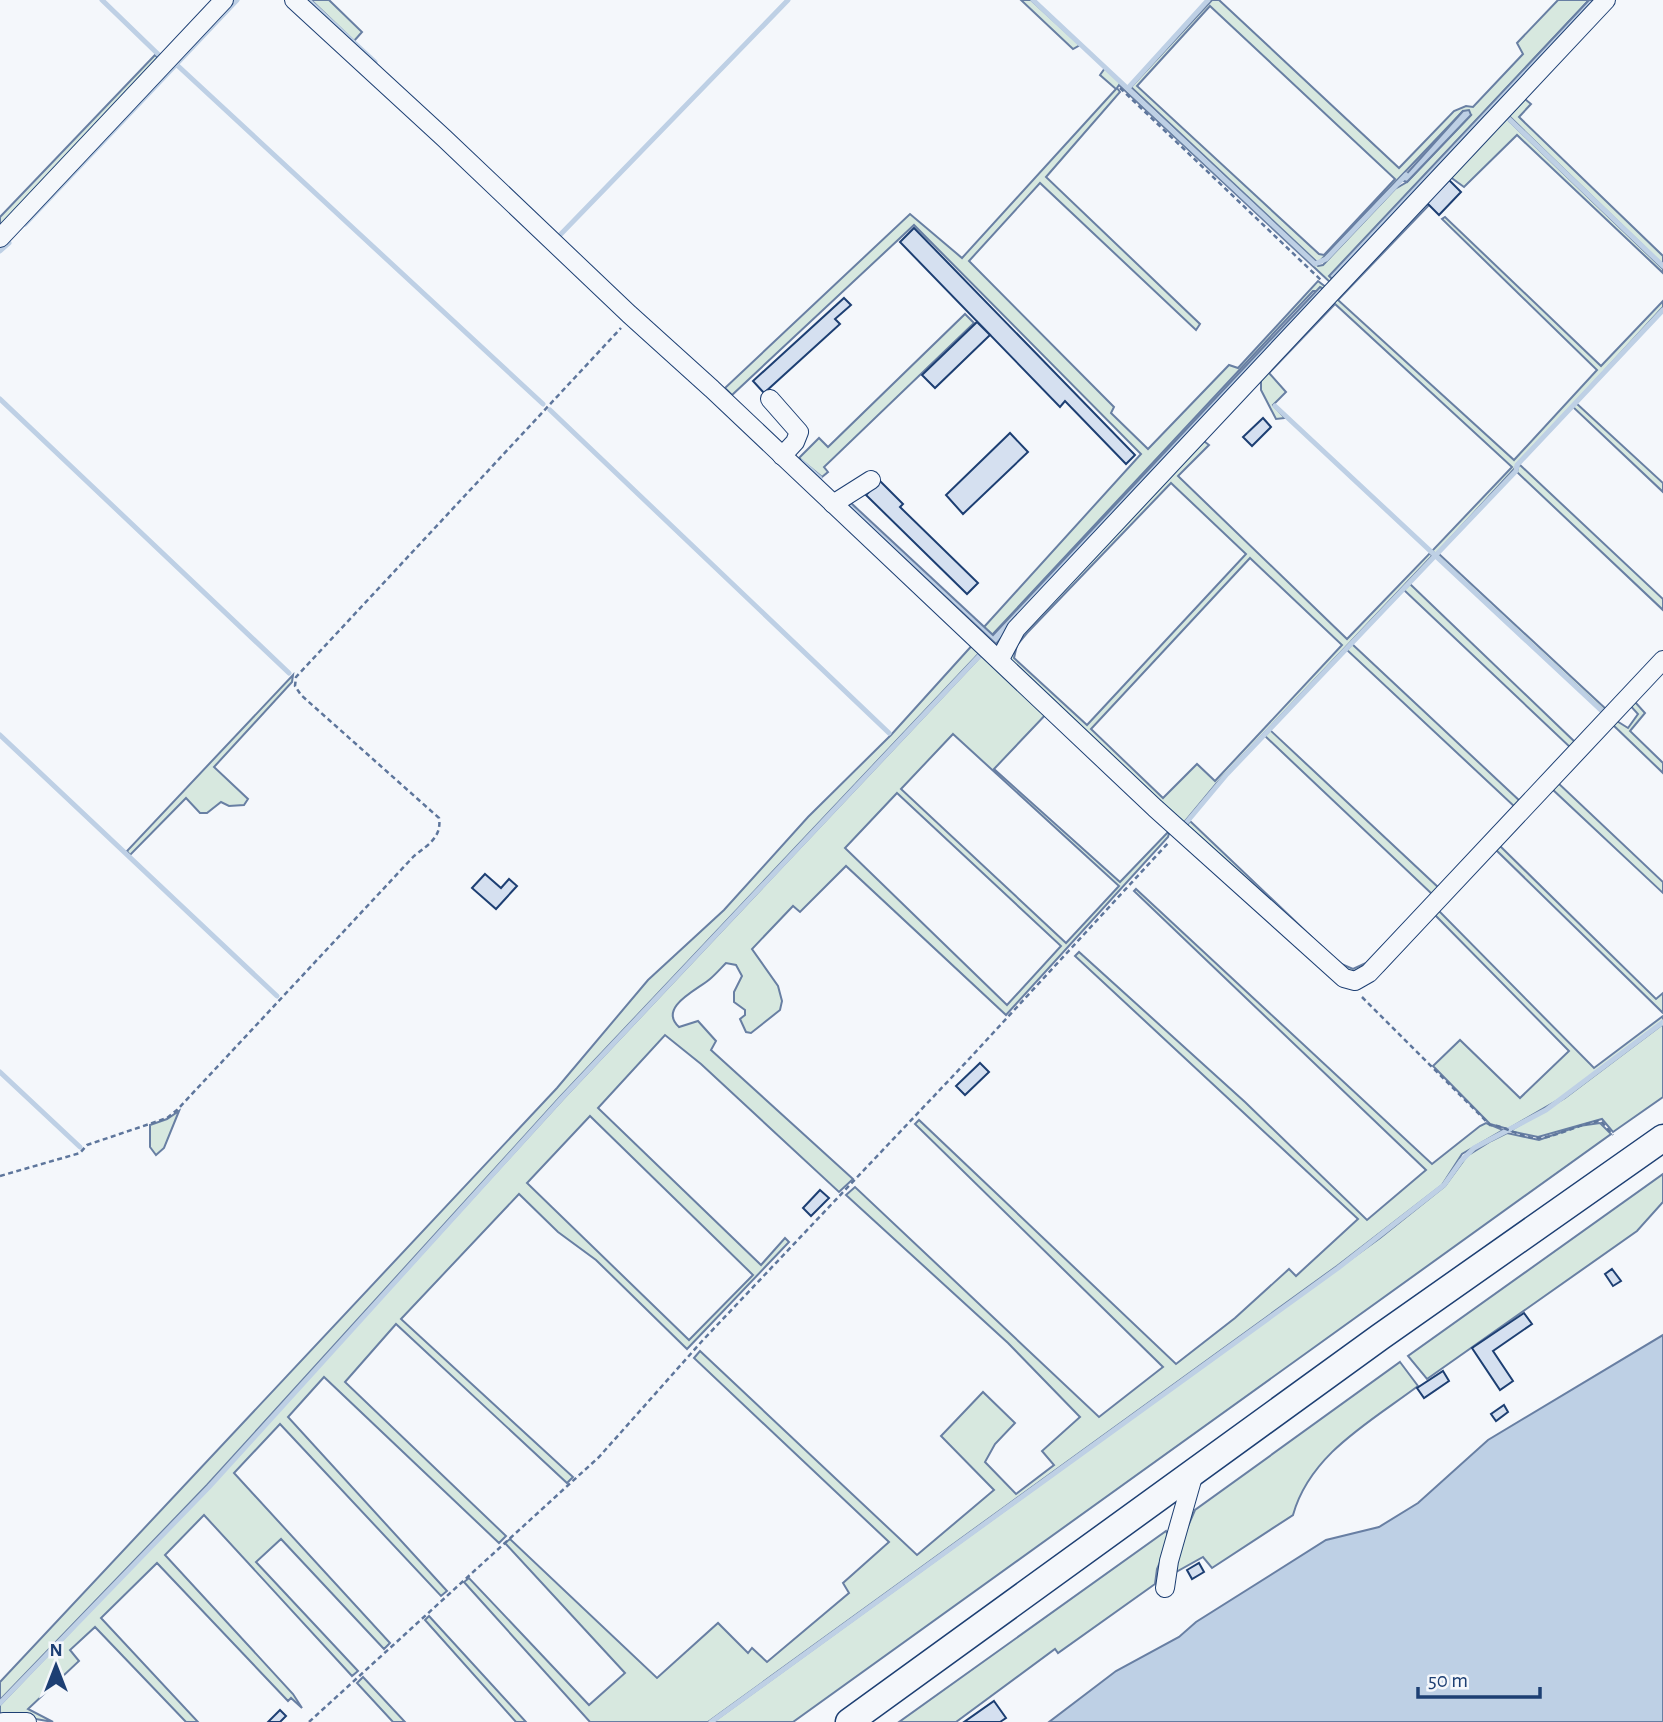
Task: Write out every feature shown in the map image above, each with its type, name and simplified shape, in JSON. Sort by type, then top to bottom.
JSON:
[{"type":"highway","points":[[853,1720],[1380,1336],[1663,1138]]},
{"type":"street","points":[[0,237],[224,0]]},
{"type":"street","points":[[294,0],[1180,829],[1344,978],[1355,981],[1369,973],[1663,660]]},
{"type":"street","points":[[1000,659],[1016,629],[1247,386],[1332,290],[1606,0]]},
{"type":"street","points":[[770,399],[799,432],[795,442],[782,456]]},
{"type":"street","points":[[833,504],[871,480]]},
{"type":"street","points":[[1165,1588],[1168,1561],[1194,1473]]},
{"type":"street","points":[[3,1722],[27,1722]]},
{"type":"path","points":[[1121,88],[1332,290]]},
{"type":"path","points":[[0,1176],[80,1153],[87,1145],[167,1118],[390,881],[435,839],[440,828],[439,818],[301,695],[295,686],[296,677],[623,326],[629,314]]},
{"type":"path","points":[[309,1722],[502,1542],[599,1457],[703,1340],[952,1078],[1180,829]]},
{"type":"path","points":[[1355,981],[1364,1000],[1490,1125],[1505,1129],[1509,1133],[1538,1139],[1578,1124],[1601,1121],[1613,1135]]},
{"type":"shaded area","points":[[311,0],[329,0],[362,32],[354,41]]},
{"type":"shaded area","points":[[1021,0],[1031,0],[1080,45],[1073,49]]},
{"type":"shaded area","points":[[1212,0],[1219,0],[1399,168],[1454,111],[1466,106],[1473,107],[1523,54],[1517,43],[1558,0],[1589,0],[1330,276],[1334,279],[1332,284],[1119,85],[1117,88],[1120,92],[1046,177],[1200,324],[1196,330],[1040,183],[969,261],[1114,407],[1111,413],[1148,449],[1229,365],[1238,368],[1318,281],[1327,288],[998,649],[910,564],[997,643],[1323,291],[1313,291],[992,635],[984,627],[1141,454],[914,225],[732,395],[725,388],[910,214],[962,258],[1116,89],[1100,75],[1105,68],[1318,266],[1323,265],[1395,189],[1407,182],[1471,115],[1463,111],[1318,263],[1131,87]],"holes":[[[1210,6],[1395,179],[1324,255],[1319,254],[1137,86]]]},
{"type":"shaded area","points":[[155,55],[160,60],[0,227],[0,217]]},
{"type":"shaded area","points":[[1520,95],[1531,104],[1519,117],[1663,256],[1663,265],[1510,117],[1509,121],[1663,269],[1663,273],[1517,135],[1464,187],[1449,176]]},
{"type":"shaded area","points":[[1422,201],[1428,206],[1338,300],[1514,460],[1597,370],[1442,219],[1445,217],[1601,366],[1663,301],[1663,307],[1436,554],[1432,551],[1512,467],[1335,304],[1269,373],[1286,392],[1273,405],[1285,418],[1276,419],[1261,390],[1261,377]]},
{"type":"shaded area","points":[[965,314],[974,323],[824,467],[828,472],[822,477],[799,458],[819,438],[828,447]]},
{"type":"shaded area","points":[[1576,403],[1663,483],[1663,492],[1573,407]]},
{"type":"shaded area","points":[[1200,438],[1209,445],[1178,476],[1347,639],[1430,553],[1432,556],[1216,784],[1182,825],[1010,664],[1008,648]],"holes":[[[1171,483],[1246,554],[1087,725],[1014,658],[1017,645]],[[1250,558],[1342,645],[1215,781],[1197,764],[1163,798],[1091,729]]]},
{"type":"shaded area","points":[[1519,464],[1663,599],[1663,610],[1517,472]]},
{"type":"shaded area","points":[[1439,554],[1607,710],[1608,715],[1437,556]]},
{"type":"shaded area","points":[[1410,584],[1575,742],[1603,714],[1606,717],[1378,959],[1365,970],[1350,974],[1324,958],[1185,828],[1190,821],[1339,963],[1353,969],[1366,963],[1432,894],[1265,736],[1270,730],[1439,888],[1515,807],[1347,650],[1352,644],[1521,802],[1571,748],[1404,590]]},
{"type":"shaded area","points":[[976,641],[1050,710],[994,769],[1120,882],[1170,830],[1168,837],[1006,1015],[846,866],[800,912],[793,906],[752,949],[778,986],[782,1001],[780,1010],[751,1033],[746,1032],[740,1019],[745,1015],[745,1010],[734,1002],[734,992],[742,976],[736,965],[726,963],[710,979],[682,999],[673,1012],[679,1027],[698,1021],[716,1041],[711,1050],[853,1179],[839,1192],[701,1064],[665,1035],[598,1108],[761,1265],[785,1238],[789,1242],[687,1349],[596,1260],[558,1232],[519,1194],[401,1319],[573,1477],[567,1483],[396,1324],[345,1382],[506,1536],[499,1543],[324,1377],[288,1417],[447,1591],[441,1596],[280,1424],[234,1473],[390,1643],[384,1649],[281,1539],[256,1562],[358,1671],[352,1676],[204,1515],[165,1555],[293,1694],[302,1708],[291,1698],[288,1701],[157,1563],[101,1618],[198,1722],[186,1722],[95,1627],[70,1650],[79,1661],[28,1709],[53,1722],[30,1718],[0,1720],[0,1705],[209,1487],[563,1099],[983,654],[981,651],[560,1097],[207,1485],[0,1700],[0,1682],[557,1088],[648,980],[724,910],[808,817],[891,735]],"holes":[[[953,734],[1119,886],[1066,943],[901,789]],[[897,793],[1061,946],[1007,1005],[845,848]],[[590,1116],[753,1275],[689,1340],[527,1183]]]},
{"type":"shaded area","points":[[1663,664],[1663,671],[1635,702],[1645,713],[1630,731],[1663,763],[1663,773],[1612,724],[1557,782],[1663,882],[1663,893],[1552,789],[1499,845],[1656,999],[1663,993],[1663,1013],[1495,849],[1438,910],[1594,1068],[1663,1016],[1663,1021],[1563,1097],[1508,1129],[1490,1124],[1433,1066],[1460,1040],[1520,1098],[1569,1051],[1435,915],[1383,971],[1375,973],[1612,718],[1628,728],[1638,714],[1627,702]]},
{"type":"shaded area","points":[[293,675],[292,682],[214,767],[248,799],[244,805],[229,806],[221,802],[207,813],[200,813],[186,798],[130,855],[127,851]]},
{"type":"shaded area","points":[[1136,889],[1432,1164],[1486,1123],[1503,1130],[1462,1154],[1442,1185],[1337,1266],[708,1722],[590,1722],[464,1582],[469,1578],[589,1705],[625,1673],[505,1543],[510,1539],[657,1678],[718,1623],[748,1653],[752,1648],[767,1662],[849,1593],[843,1583],[889,1542],[694,1358],[700,1351],[917,1555],[994,1490],[941,1436],[983,1392],[1015,1423],[995,1444],[985,1462],[1016,1494],[1054,1465],[1042,1451],[1080,1417],[1008,1343],[846,1195],[855,1187],[1099,1417],[1163,1367],[915,1124],[919,1120],[1176,1364],[1235,1318],[1289,1269],[1296,1276],[1358,1219],[1075,956],[1079,952],[1245,1102],[1367,1220],[1426,1170],[1134,891]]},
{"type":"shaded area","points":[[1663,1024],[1663,1097],[1613,1132],[1602,1119],[1538,1137],[1510,1131],[1565,1098]]},
{"type":"shaded area","points":[[179,1111],[164,1148],[156,1155],[150,1147],[150,1125]]},
{"type":"shaded area","points":[[1600,1123],[1611,1134],[793,1722],[713,1722],[1380,1238],[1445,1186],[1467,1156],[1507,1133],[1539,1140],[1579,1126]]},
{"type":"shaded area","points":[[1663,1174],[1663,1202],[1637,1231],[1427,1379],[1408,1356]]},
{"type":"shaded area","points":[[1400,1362],[1418,1386],[1344,1441],[1327,1457],[1301,1493],[1293,1515],[1212,1568],[1203,1557],[1176,1572],[1173,1561],[1195,1510]]},
{"type":"shaded area","points":[[1166,1531],[1170,1539],[1157,1569],[1155,1584],[1058,1653],[1055,1649],[956,1722],[899,1722]]},
{"type":"shaded area","points":[[429,1616],[526,1722],[516,1722],[425,1620]]},
{"type":"shaded area","points":[[363,1677],[405,1722],[393,1722],[357,1683]]},
{"type":"water","points":[[1589,0],[1595,0],[1332,279],[1329,276]]},
{"type":"water","points":[[1469,110],[1471,115],[1407,182],[1401,180],[1463,111]]},
{"type":"water","points":[[1320,287],[1324,289],[996,644],[848,506],[851,503],[993,635]]},
{"type":"water","points":[[1663,1335],[1663,1722],[1049,1722],[1116,1671],[1179,1637],[1196,1622],[1326,1540],[1379,1527],[1418,1503],[1488,1440]]},
{"type":"building","points":[[1449,180],[1461,192],[1439,215],[1427,203]]},
{"type":"building","points":[[914,228],[1135,455],[1126,464],[1065,401],[1060,407],[900,242]]},
{"type":"building","points":[[844,298],[851,305],[835,319],[840,324],[764,393],[753,381]]},
{"type":"building","points":[[977,322],[990,335],[935,388],[922,375]]},
{"type":"building","points":[[1263,418],[1271,427],[1252,446],[1243,437]]},
{"type":"building","points":[[1010,433],[1028,452],[963,514],[946,495]]},
{"type":"building","points":[[880,481],[903,504],[900,507],[978,583],[967,594],[866,495]]},
{"type":"building","points":[[485,874],[501,888],[509,879],[517,886],[496,909],[472,888]]},
{"type":"building","points":[[980,1063],[989,1072],[965,1095],[956,1086]]},
{"type":"building","points":[[820,1190],[829,1198],[811,1216],[803,1208]]},
{"type":"building","points":[[1612,1269],[1621,1281],[1613,1286],[1605,1274]]},
{"type":"building","points":[[1524,1313],[1532,1324],[1493,1351],[1513,1381],[1500,1390],[1472,1348]]},
{"type":"building","points":[[1443,1371],[1449,1381],[1424,1398],[1417,1388]]},
{"type":"building","points":[[1504,1405],[1508,1412],[1496,1421],[1491,1414]]},
{"type":"building","points":[[1199,1563],[1204,1572],[1192,1579],[1187,1570]]},
{"type":"building","points":[[994,1701],[1006,1718],[1000,1722],[964,1722]]},
{"type":"building","points":[[280,1710],[286,1716],[280,1722],[268,1722]]},
{"type":"waterway","points":[[102,0],[161,57]]},
{"type":"waterway","points":[[25,224],[237,0]]},
{"type":"waterway","points":[[308,0],[375,62]]},
{"type":"waterway","points":[[559,236],[788,0]]},
{"type":"waterway","points":[[1033,0],[1315,264],[1326,259],[1406,175]]},
{"type":"waterway","points":[[1129,87],[1208,0]]},
{"type":"waterway","points":[[177,65],[543,404]]},
{"type":"waterway","points":[[1508,118],[1663,266]]},
{"type":"waterway","points":[[0,251],[9,243]]},
{"type":"waterway","points":[[1186,823],[1227,774],[1516,471],[1517,465],[1663,310]]},
{"type":"waterway","points":[[0,399],[289,673]]},
{"type":"waterway","points":[[1275,406],[1604,713]]},
{"type":"waterway","points":[[550,410],[889,733]]},
{"type":"waterway","points":[[802,462],[820,478]]},
{"type":"waterway","points":[[0,1703],[209,1487],[562,1098],[982,653]]},
{"type":"waterway","points":[[0,735],[277,996]]},
{"type":"waterway","points":[[711,1722],[1338,1268],[1444,1185],[1474,1148],[1546,1110],[1663,1022]]},
{"type":"waterway","points":[[0,1072],[80,1147]]}]
